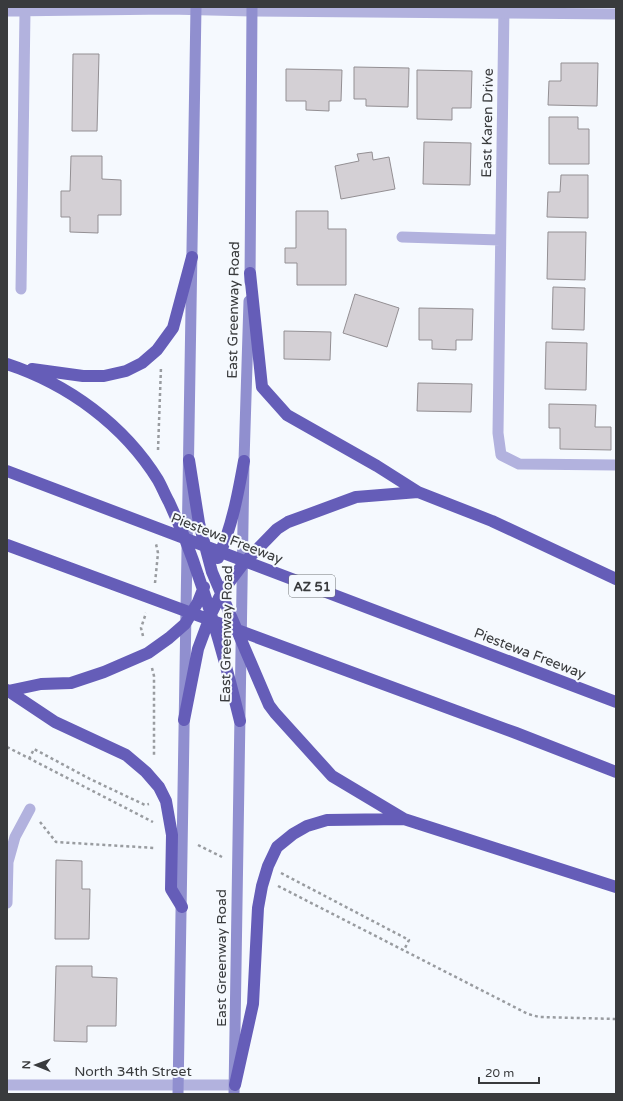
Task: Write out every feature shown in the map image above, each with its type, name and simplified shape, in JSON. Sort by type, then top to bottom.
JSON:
[{"type":"highway","points":[[11,365],[83,376],[104,376],[126,371],[142,363],[156,350],[173,328],[192,257]]},
{"type":"highway","points":[[250,273],[262,387],[287,415],[377,466],[418,492],[492,521],[616,579]]},
{"type":"highway","points":[[11,365],[42,378],[79,398],[111,422],[158,480],[187,542],[203,589],[227,667],[240,721]]},
{"type":"highway","points":[[189,460],[200,523],[212,572],[222,592],[241,642],[269,705],[332,776],[404,819],[616,887]]},
{"type":"highway","points":[[8,691],[41,684],[72,683],[104,672],[148,653],[170,638],[185,624],[198,602],[225,543],[235,509],[244,461]]},
{"type":"highway","name":"Piestewa Freeway","points":[[7,471],[616,702]]},
{"type":"highway","points":[[184,720],[198,649],[211,614],[222,592],[243,564],[277,529],[288,522],[356,497],[418,492]]},
{"type":"highway","points":[[7,545],[516,733],[616,772]]},
{"type":"highway","points":[[8,691],[54,722],[126,755],[146,772],[159,787],[166,801],[172,835],[171,889],[182,907]]},
{"type":"highway","points":[[234,1090],[253,1004],[258,908],[268,866],[277,847],[307,826],[327,820],[404,819]]},
{"type":"main road","points":[[178,1090],[196,8]]},
{"type":"main road","name":"East Greenway Road","points":[[234,1090],[244,461],[250,273],[252,9]]},
{"type":"street","points":[[7,11],[196,8],[504,10],[616,14]]},
{"type":"street","name":"East Karen Drive","points":[[504,10],[498,433],[501,455],[519,464],[616,465]]},
{"type":"street","points":[[21,289],[25,11]]},
{"type":"street","points":[[402,237],[500,240]]},
{"type":"street","points":[[7,902],[8,862],[15,837],[30,809]]},
{"type":"street","name":"North 34th Street","points":[[7,1085],[178,1090],[234,1090]]},
{"type":"path","points":[[156,350],[161,357],[158,452]]},
{"type":"path","points":[[155,584],[158,553],[156,539]]},
{"type":"path","points":[[146,772],[154,764],[154,676],[141,628],[148,606]]},
{"type":"path","points":[[7,747],[159,825]]},
{"type":"path","points":[[29,759],[34,749],[90,779],[145,805],[152,804],[148,798]]},
{"type":"path","points":[[30,809],[56,842],[162,848]]},
{"type":"path","points":[[194,843],[229,860]]},
{"type":"path","points":[[283,866],[279,872],[409,940],[404,950]]},
{"type":"path","points":[[278,885],[528,1014],[539,1017],[616,1019]]},
{"type":"building","points":[[73,54],[99,54],[97,131],[72,131]]},
{"type":"building","points":[[561,63],[598,63],[597,106],[548,105],[549,81],[561,81]]},
{"type":"building","points":[[354,67],[409,68],[408,107],[366,106],[366,99],[354,99]]},
{"type":"building","points":[[286,69],[342,70],[341,101],[329,101],[329,111],[306,110],[306,101],[286,101]]},
{"type":"building","points":[[417,70],[472,71],[471,108],[452,108],[452,120],[417,119]]},
{"type":"building","points":[[549,117],[578,117],[578,129],[589,129],[589,164],[549,164]]},
{"type":"building","points":[[424,142],[471,143],[470,185],[423,184]]},
{"type":"building","points":[[372,152],[373,160],[389,157],[395,189],[341,199],[335,166],[359,161],[357,154]]},
{"type":"building","points":[[71,156],[102,156],[102,179],[121,180],[121,215],[98,215],[98,233],[70,232],[70,217],[61,217],[61,191],[70,191]]},
{"type":"building","points":[[561,175],[588,175],[588,218],[547,217],[548,192],[560,192]]},
{"type":"building","points":[[296,211],[328,211],[328,229],[346,229],[346,285],[297,285],[297,263],[285,263],[285,248],[296,248]]},
{"type":"building","points":[[548,232],[586,232],[585,280],[547,279]]},
{"type":"building","points":[[553,287],[585,288],[584,330],[552,329]]},
{"type":"building","points":[[355,294],[399,308],[387,347],[343,333]]},
{"type":"building","points":[[419,308],[473,309],[472,340],[456,340],[456,350],[432,349],[432,340],[419,340]]},
{"type":"building","points":[[284,331],[331,332],[330,360],[284,359]]},
{"type":"building","points":[[546,342],[587,343],[586,390],[545,389]]},
{"type":"building","points":[[418,383],[472,384],[471,412],[417,411]]},
{"type":"building","points":[[549,404],[596,405],[595,427],[611,427],[611,450],[560,449],[560,428],[549,428]]},
{"type":"building","points":[[56,860],[82,861],[82,889],[90,889],[89,939],[55,939]]},
{"type":"building","points":[[56,966],[92,966],[92,977],[117,978],[116,1026],[87,1026],[87,1042],[54,1041]]}]
